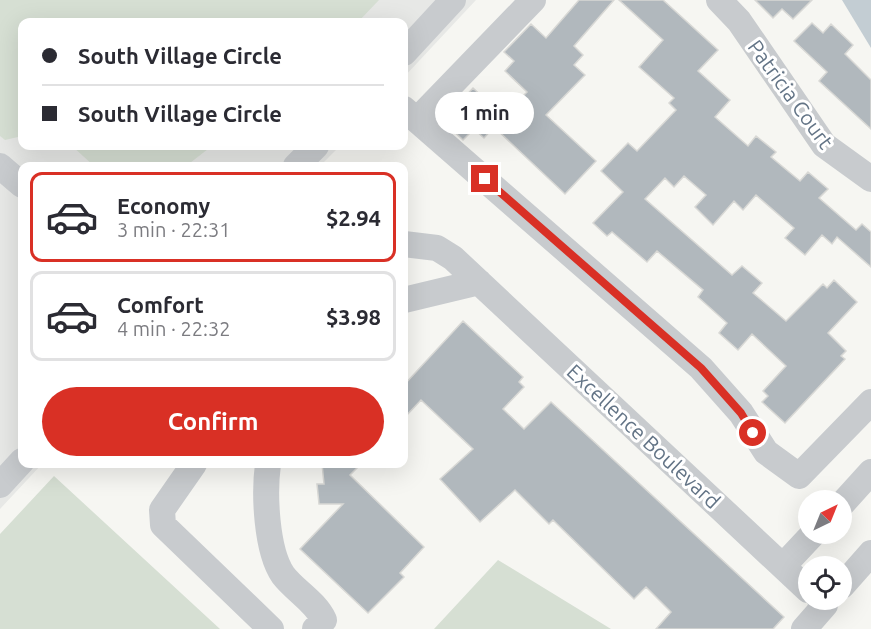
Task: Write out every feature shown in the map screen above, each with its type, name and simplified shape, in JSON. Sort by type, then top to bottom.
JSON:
[{"type":"street","points":[[408,48],[453,0]]},
{"type":"street","points":[[532,0],[410,114],[701,368],[741,413],[765,452],[800,476],[871,402]]},
{"type":"street","name":"Patricia Court","points":[[719,0],[739,21],[824,145],[871,179]]},
{"type":"street","points":[[300,162],[312,150]]},
{"type":"street","points":[[0,166],[18,182]]},
{"type":"street","name":"Excellence Boulevard","points":[[408,244],[437,248],[453,258],[783,566],[798,577]]},
{"type":"street","points":[[408,299],[479,282]]},
{"type":"street","points":[[0,485],[18,465]]},
{"type":"street","points":[[191,468],[162,510],[163,525],[271,629]]},
{"type":"street","points":[[267,468],[268,523],[274,558],[284,575],[320,611],[324,620],[315,629]]},
{"type":"street","points":[[852,493],[871,472]]},
{"type":"street","points":[[783,566],[804,544]]},
{"type":"street","points":[[852,571],[871,553]]},
{"type":"street","points":[[804,629],[816,610]]},
{"type":"shaded area","points":[[0,0],[476,0],[408,73],[408,18],[18,18],[18,150],[336,150],[324,162],[18,162],[18,468],[38,468],[0,509]]},
{"type":"shaded area","points":[[0,0],[379,0],[362,18],[18,18],[18,137],[5,140],[0,136]]},
{"type":"shaded area","points":[[842,0],[871,0],[871,48]]},
{"type":"shaded area","points":[[76,150],[207,150],[191,162],[90,162]]},
{"type":"shaded area","points":[[54,476],[220,629],[0,629],[0,534]]},
{"type":"shaded area","points":[[498,560],[611,629],[434,629]]},
{"type":"building","points":[[579,0],[614,0],[574,46],[583,55],[574,65],[585,75],[546,115],[596,161],[565,194],[494,127],[484,138],[474,129],[463,140],[443,121],[473,88],[503,116],[527,92],[505,71],[514,61],[504,52],[531,24],[546,38]]},
{"type":"building","points":[[619,0],[663,0],[718,50],[698,71],[730,100],[715,117],[748,146],[756,136],[776,152],[771,157],[800,181],[808,172],[828,189],[819,198],[856,230],[862,224],[871,232],[871,267],[837,237],[832,244],[822,235],[805,255],[785,238],[794,228],[756,195],[743,210],[734,201],[713,225],[695,207],[706,195],[684,176],[674,187],[665,178],[645,199],[732,275],[742,266],[762,283],[753,293],[786,321],[823,284],[827,288],[834,280],[857,302],[828,333],[846,351],[841,356],[845,359],[785,423],[762,402],[768,396],[763,391],[786,366],[752,334],[738,350],[719,333],[727,323],[698,297],[703,290],[657,251],[647,262],[612,232],[607,236],[593,223],[623,192],[601,171],[628,143],[637,151],[676,110],[669,103],[674,98],[639,67],[663,40]]},
{"type":"building","points":[[755,0],[812,0],[793,19],[782,9],[773,18]]},
{"type":"building","points":[[812,23],[823,33],[831,24],[853,45],[845,54],[871,80],[871,129],[819,81],[827,72],[794,41]]},
{"type":"building","points":[[463,321],[523,377],[519,382],[524,387],[503,409],[524,429],[551,402],[784,617],[773,629],[656,629],[671,612],[646,587],[634,599],[553,520],[549,524],[515,490],[480,522],[440,479],[473,449],[421,400],[408,414],[408,381]]},
{"type":"building","points":[[322,468],[357,468],[350,475],[424,547],[400,573],[404,577],[368,613],[300,549],[343,504],[319,504],[317,484],[324,484]]},
{"type":"route","points":[[485,179],[701,368],[741,413],[753,433]]}]
